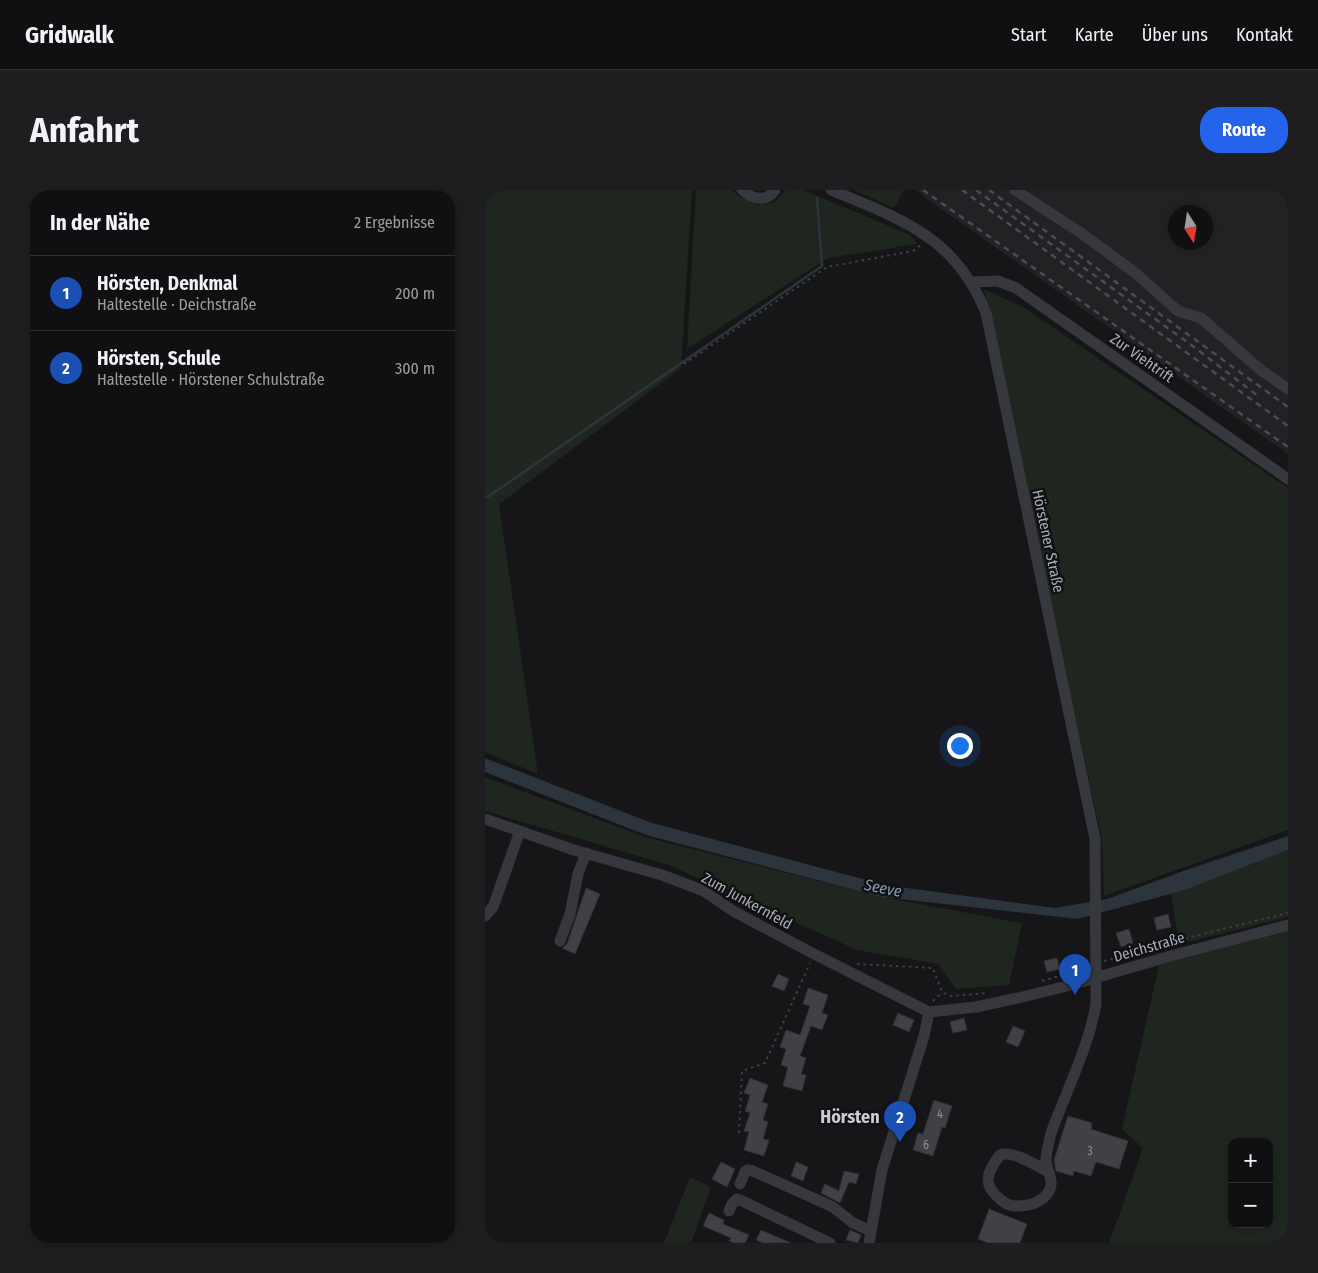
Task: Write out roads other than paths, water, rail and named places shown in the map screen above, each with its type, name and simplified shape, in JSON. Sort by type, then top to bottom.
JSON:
[{"type":"street","points":[[742,190],[751,198],[763,199],[775,190]]},
{"type":"street","name":"Hörstener Straße","points":[[831,190],[893,216],[930,238],[941,247],[971,282],[986,313],[1095,839],[1095,923],[1091,964],[1095,978],[1097,1004],[1093,1026],[1051,1135],[1046,1161],[1049,1172]]},
{"type":"street","points":[[1015,190],[1081,233],[1125,266],[1178,311],[1201,318],[1262,371],[1288,389]]},
{"type":"street","name":"Zur Viehtrift","points":[[971,282],[998,281],[1016,288],[1288,479]]},
{"type":"street","name":"Zum Junkernfeld","points":[[485,819],[586,853],[662,875],[704,891],[733,911],[929,1012]]},
{"type":"street","points":[[485,916],[493,908],[520,831]]},
{"type":"street","points":[[560,941],[570,914],[578,874],[586,853]]},
{"type":"street","name":"Deichstraße","points":[[929,1012],[976,1007],[1018,998],[1288,925]]},
{"type":"street","points":[[869,1243],[882,1170],[924,1036],[929,1012]]},
{"type":"street","points":[[1005,1153],[1022,1158],[1049,1172],[1051,1188],[1045,1198],[1038,1203],[1012,1206],[1004,1202],[989,1189],[987,1179],[999,1155],[1005,1153]]},
{"type":"street","points":[[740,1184],[747,1170],[753,1171],[833,1207],[853,1223],[871,1230]]},
{"type":"street","points":[[729,1211],[737,1199],[830,1243]]},
{"type":"water","name":"Seeve","points":[[485,758],[652,823],[885,885],[1055,908],[1107,899],[1288,836],[1288,850],[1185,890],[1077,919],[882,897],[646,835],[485,772]]},
{"type":"waterway","points":[[485,497],[822,266],[817,198]]},
{"type":"railway","points":[[923,190],[1288,447]]},
{"type":"railway","points":[[962,190],[1288,426]]},
{"type":"railway","points":[[976,190],[1194,347],[1258,396]]},
{"type":"railway","points":[[989,190],[1288,407]]},
{"type":"place","name":"Hörsten, Denkmal","points":[[1075,995]]},
{"type":"place","name":"Hörsten, Schule","points":[[900,1142]]},
{"type":"district","name":"Hörsten","points":[[850,1117]]}]
